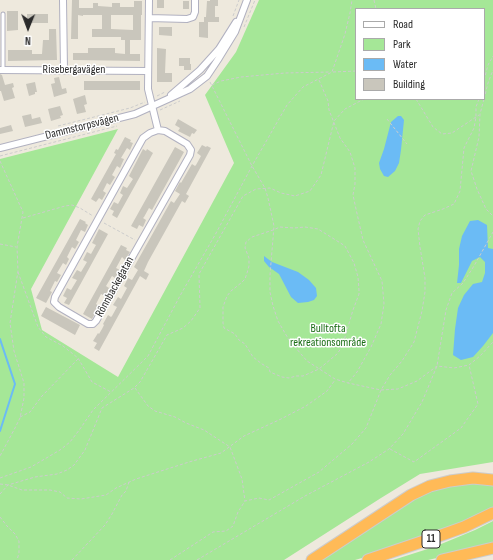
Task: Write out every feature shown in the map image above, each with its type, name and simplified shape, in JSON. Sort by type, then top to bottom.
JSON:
[{"type":"highway","points":[[312,560],[411,495],[423,489],[450,481],[473,478],[493,480]]},
{"type":"highway","name":"11","points":[[368,560],[439,536],[493,513]]},
{"type":"highway","name":"11","points":[[442,560],[492,549]]},
{"type":"street","points":[[63,0],[64,70]]},
{"type":"street","points":[[149,0],[148,89],[158,130]]},
{"type":"street","points":[[149,18],[193,17],[195,12],[195,0]]},
{"type":"street","name":"Dammstorpsvägen","points":[[0,148],[135,114],[162,102],[200,70],[219,49],[242,14],[247,0]]},
{"type":"street","name":"Risebergavägen","points":[[1,70],[148,71]]},
{"type":"street","name":"Rönnbackegatan","points":[[158,130],[164,131],[187,144],[190,150],[190,155],[96,321],[93,324],[88,324],[59,307],[54,302],[55,297],[143,138],[158,130]]},
{"type":"lane","points":[[1,70],[3,14]]},
{"type":"path","points":[[231,20],[239,0]]},
{"type":"path","points":[[0,478],[31,467],[60,450],[70,442],[93,410],[148,356],[287,105],[303,88],[332,72],[345,34],[352,0]]},
{"type":"path","points":[[485,76],[488,65],[493,56]]},
{"type":"path","points":[[485,96],[493,70]]},
{"type":"path","points":[[355,71],[241,76],[212,85],[252,166],[265,188],[274,226],[270,292],[278,321],[289,340],[307,361],[335,379],[380,390],[398,389],[417,381],[437,366],[454,368],[468,365],[480,356],[493,342]]},
{"type":"path","points":[[319,79],[340,138],[350,152],[355,168],[355,184],[353,194],[363,240],[382,281],[384,304],[381,324],[357,372],[348,383]]},
{"type":"path","points":[[54,127],[130,108],[170,89]]},
{"type":"path","points":[[0,494],[8,485],[35,477],[57,474],[67,470],[74,464],[85,450],[102,408],[134,388],[140,382],[166,335],[183,328],[191,321],[200,308],[199,274],[243,196],[256,189],[265,188],[270,188],[281,193],[295,196],[310,191],[321,175],[334,121],[345,109],[362,100]]},
{"type":"path","points":[[417,100],[433,128],[442,134],[452,133],[480,114]]},
{"type":"path","points":[[170,560],[213,532],[226,531],[233,526],[238,512],[245,502],[259,498],[269,500],[319,472],[352,444],[366,428],[380,390],[414,342],[426,292],[418,229],[420,221],[425,215],[454,204],[460,191],[464,148],[474,128],[476,107],[479,100]]},
{"type":"path","points":[[484,100],[480,114],[479,137],[471,171],[486,209],[493,216]]},
{"type":"path","points":[[387,119],[407,144]]},
{"type":"path","points":[[0,162],[23,212],[17,247],[18,271],[10,323],[14,351],[24,382],[24,398],[20,418],[0,456]]},
{"type":"path","points":[[22,218],[72,205],[80,208],[140,243]]},
{"type":"path","points":[[280,227],[305,227],[318,230],[345,246],[356,267],[359,294],[342,347],[332,359],[319,369],[303,376],[289,378],[270,372],[269,368],[253,357],[245,344],[239,340],[235,334],[224,328],[223,307],[227,296],[245,279],[249,266],[249,258],[245,248],[246,242],[252,237],[273,230],[280,227]]},
{"type":"path","points":[[197,560],[305,496],[369,462],[389,449],[403,434],[422,402],[437,366],[446,310],[452,293],[464,282],[493,232]]},
{"type":"path","points":[[1,244],[17,247]]},
{"type":"path","points":[[18,271],[38,327],[46,337],[63,346],[78,358],[92,382],[111,392]]},
{"type":"path","points":[[20,418],[30,412],[42,396],[78,358]]},
{"type":"path","points":[[389,449],[414,462],[460,428],[478,404],[468,365]]},
{"type":"path","points":[[0,484],[22,490],[50,490],[60,492],[68,498],[81,499],[106,495],[129,482],[221,453],[244,436],[306,406],[327,391],[335,379]]},
{"type":"path","points":[[134,388],[148,406],[204,430],[230,447],[242,478],[245,502]]},
{"type":"path","points":[[72,560],[105,525],[122,495],[126,491],[129,482]]},
{"type":"path","points":[[0,517],[15,534],[19,541],[19,553],[17,560]]},
{"type":"green space","name":"Bulltofta rekreationsområde","points":[[259,0],[493,0],[493,462],[420,474],[284,560],[0,560],[0,159],[118,129],[31,289],[42,330],[118,377],[234,163],[205,95],[236,52]]},
{"type":"green space","points":[[462,482],[493,484],[493,509],[472,519],[400,547],[355,560],[318,560],[421,494]]},
{"type":"green space","points":[[493,521],[493,545],[428,560],[393,560],[434,547]]},
{"type":"water","points":[[398,116],[401,116],[404,120],[399,163],[395,171],[388,177],[384,176],[380,169],[379,163],[391,122]]},
{"type":"water","points":[[478,220],[487,225],[488,248],[493,249],[493,333],[473,357],[461,360],[453,355],[458,308],[464,295],[473,284],[482,282],[485,273],[485,262],[480,257],[472,261],[461,283],[457,283],[459,249],[462,236],[470,221]]},
{"type":"water","points":[[264,256],[272,262],[298,272],[309,280],[316,288],[317,296],[314,300],[298,303],[291,297],[279,274],[269,267],[264,261]]},
{"type":"building","points":[[72,0],[79,0],[79,8],[93,8],[93,3],[98,3],[98,6],[112,7],[112,3],[120,3],[120,7],[134,7],[134,1],[142,1],[141,40],[130,40],[130,54],[140,54],[140,61],[73,60],[73,53],[88,53],[88,48],[115,48],[115,53],[125,54],[125,40],[121,40],[121,37],[92,37],[92,29],[102,29],[102,15],[78,15],[78,39],[71,39]],"holes":[[[111,15],[133,15],[133,30],[111,29]]]},
{"type":"building","points":[[157,0],[164,0],[164,8],[157,8]]},
{"type":"building","points":[[218,0],[218,6],[215,6],[215,17],[219,17],[219,22],[208,22],[208,38],[199,37],[199,22],[204,22],[204,17],[206,17],[207,1]]},
{"type":"building","points":[[183,1],[189,1],[189,9],[183,9]]},
{"type":"building","points":[[7,11],[18,11],[18,30],[7,31]]},
{"type":"building","points":[[27,14],[48,14],[48,23],[27,23]]},
{"type":"building","points":[[159,27],[172,27],[172,36],[159,35]]},
{"type":"building","points":[[49,29],[56,29],[57,60],[8,61],[8,50],[32,50],[32,54],[42,54],[43,40],[49,40]]},
{"type":"building","points":[[157,48],[166,49],[165,73],[172,73],[172,82],[157,82]]},
{"type":"building","points":[[179,58],[190,58],[191,70],[184,70],[184,66],[179,66]]},
{"type":"building","points":[[0,74],[2,75],[5,85],[13,83],[14,87],[12,88],[15,98],[4,101],[0,91]]},
{"type":"building","points":[[59,77],[62,89],[66,88],[67,93],[54,97],[51,84],[55,83],[54,78]]},
{"type":"building","points":[[84,81],[140,81],[140,90],[84,90]]},
{"type":"building","points":[[35,82],[37,92],[29,96],[26,84]]},
{"type":"building","points":[[85,95],[87,104],[84,105],[86,112],[77,114],[73,99]]},
{"type":"building","points":[[60,106],[63,115],[60,116],[61,118],[51,121],[48,109]]},
{"type":"building","points":[[31,114],[32,119],[40,117],[42,123],[25,127],[22,116]]},
{"type":"building","points":[[178,119],[197,130],[194,134],[192,133],[190,137],[178,131],[180,128],[175,125]]},
{"type":"building","points":[[11,125],[13,131],[0,134],[0,128]]},
{"type":"building","points":[[125,137],[133,143],[130,150],[127,148],[121,158],[124,159],[120,168],[117,166],[112,175],[115,177],[110,185],[107,183],[103,191],[106,193],[102,200],[99,198],[96,202],[91,199],[116,154],[114,153],[116,149],[118,150]]},
{"type":"building","points":[[202,145],[211,148],[186,194],[189,196],[185,203],[182,201],[148,262],[144,271],[149,274],[146,280],[140,276],[99,351],[94,348],[97,343],[93,341],[102,329],[108,315],[111,317],[117,307],[113,305],[118,297],[121,299],[127,288],[124,286],[128,278],[132,280],[138,270],[134,267],[171,201],[174,203],[180,194],[175,191],[192,164],[195,166],[196,165],[201,156],[197,153]]},
{"type":"building","points":[[175,147],[184,152],[152,210],[149,208],[143,218],[146,220],[143,227],[139,225],[137,229],[131,226]]},
{"type":"building","points":[[143,149],[146,151],[147,149],[153,153],[117,218],[112,215],[114,211],[110,209],[114,202],[118,204],[123,195],[120,193],[123,186],[127,188],[133,179],[129,176]]},
{"type":"building","points":[[80,219],[88,225],[85,232],[81,230],[76,240],[79,242],[75,249],[72,247],[67,257],[69,259],[66,265],[63,263],[57,273],[61,275],[57,282],[55,281],[50,291],[52,292],[46,303],[36,298]]},
{"type":"building","points":[[99,229],[108,234],[69,305],[64,303],[67,298],[63,296],[67,288],[71,290],[77,280],[72,278],[77,270],[81,272],[87,262],[83,260],[87,252],[91,254],[96,245],[92,243]]},
{"type":"building","points":[[121,245],[127,248],[126,250],[130,252],[125,260],[122,257],[116,268],[120,270],[115,278],[112,276],[106,286],[109,288],[105,296],[101,294],[96,304],[99,306],[92,319],[83,314]]},
{"type":"building","points":[[46,307],[80,325],[75,335],[41,316]]},
{"type":"waterway","points":[[0,339],[15,384],[0,431]]}]
